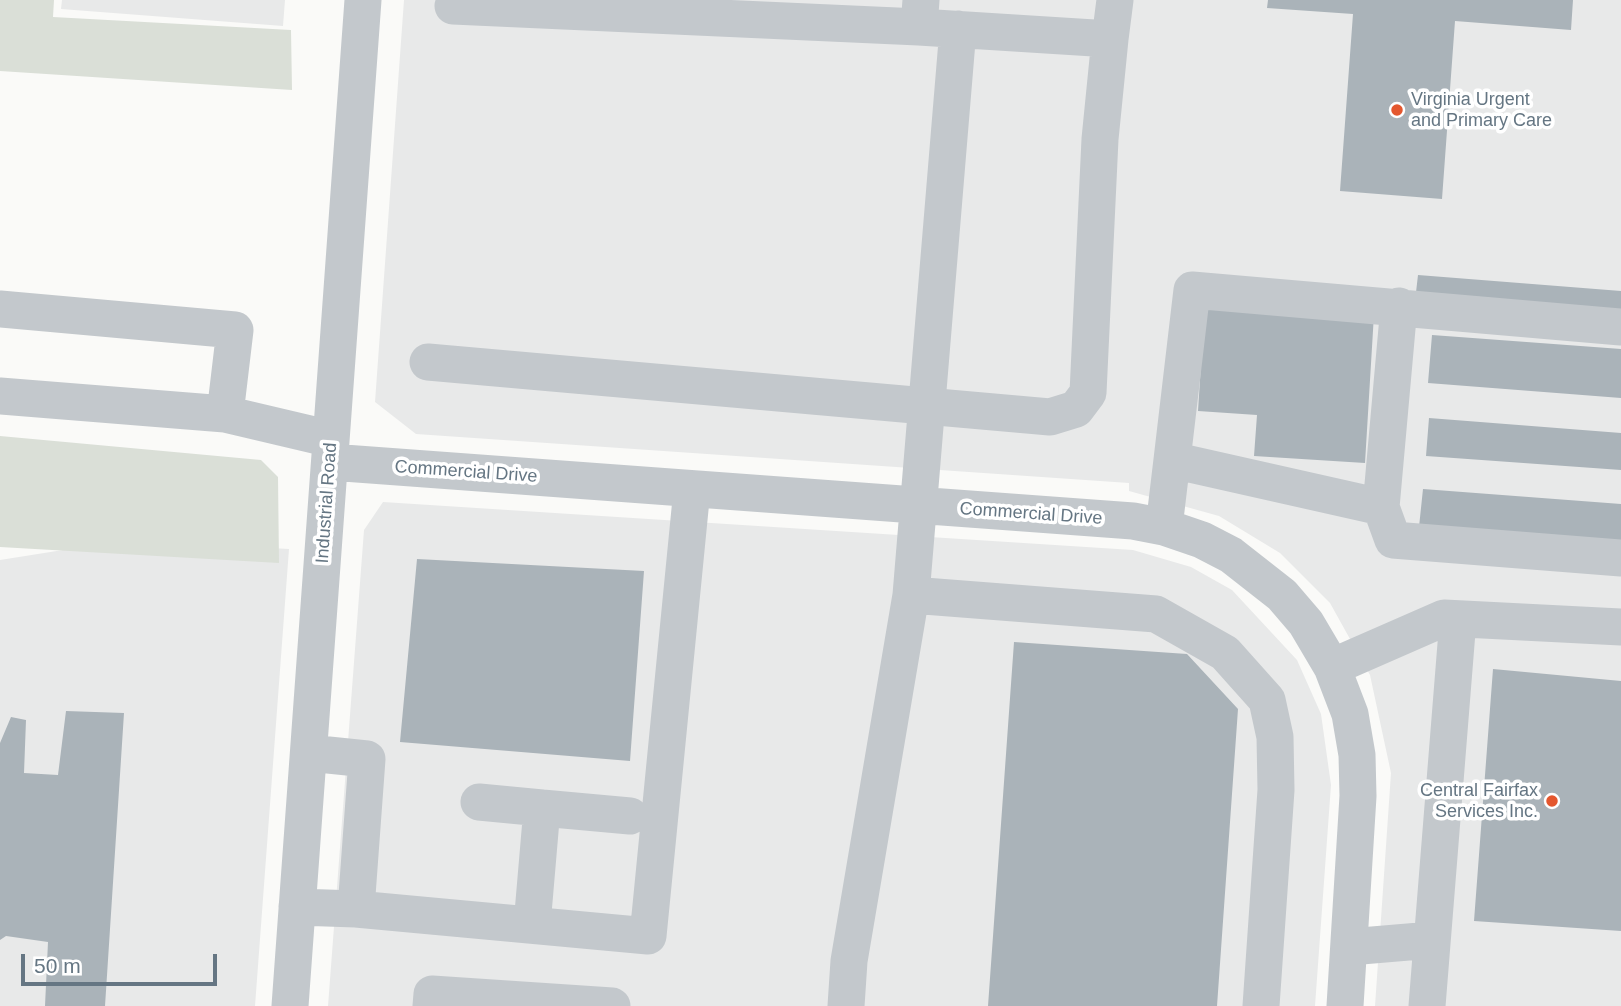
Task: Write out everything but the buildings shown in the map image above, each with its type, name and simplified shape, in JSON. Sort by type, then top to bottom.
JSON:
[{"type":"street","name":"Industrial Road","points":[[290,1006],[363,0]]},
{"type":"street","points":[[428,362],[1050,417],[1076,409],[1088,393],[1100,139],[1115,0]]},
{"type":"street","points":[[453,6],[920,13],[958,29],[1110,39]]},
{"type":"street","points":[[846,1006],[849,961],[911,595],[933,506],[941,407],[958,29]]},
{"type":"street","points":[[1164,527],[1192,290],[1621,327]]},
{"type":"street","points":[[1399,306],[1381,507],[1394,541],[1621,558]]},
{"type":"street","points":[[0,309],[234,330],[225,415]]},
{"type":"street","name":"Commercial Drive","points":[[0,396],[225,415],[330,450],[692,489],[1132,521],[1164,527],[1202,540],[1258,573],[1306,623],[1332,667],[1350,714],[1357,755],[1345,1006]]},
{"type":"street","points":[[1172,460],[1381,507]]},
{"type":"street","points":[[297,907],[356,909],[648,936],[692,489]]},
{"type":"street","points":[[911,595],[1156,614],[1225,653],[1268,700],[1275,737],[1276,790],[1261,1006]]},
{"type":"street","points":[[1332,667],[1444,618],[1621,627]]},
{"type":"street","points":[[1427,1006],[1458,619]]},
{"type":"street","points":[[309,753],[367,759],[356,909]]},
{"type":"street","points":[[479,802],[630,816]]},
{"type":"street","points":[[532,925],[542,808]]},
{"type":"street","points":[[1349,947],[1431,952]]},
{"type":"street","points":[[431,1006],[432,994],[612,1006]]},
{"type":"shaded area","points":[[0,0],[54,0],[53,17],[291,30],[292,90],[0,71]]},
{"type":"shaded area","points":[[62,0],[285,0],[283,26],[61,9]]},
{"type":"shaded area","points":[[404,0],[1621,0],[1621,1006],[1375,1006],[1391,773],[1370,675],[1330,603],[1280,553],[1219,516],[1129,491],[1129,483],[416,434],[375,402]]},
{"type":"shaded area","points":[[0,436],[261,460],[278,477],[279,563],[0,547]]},
{"type":"shaded area","points":[[383,502],[1133,550],[1191,567],[1232,590],[1297,660],[1321,714],[1331,785],[1315,1006],[328,1006],[364,530]]},
{"type":"shaded area","points":[[126,540],[289,549],[255,1006],[0,1006],[0,560]]},
{"type":"place","name":"Virginia Urgent and Primary Care","points":[[1397,110]]},
{"type":"place","name":"Central Fairfax Services Inc.","points":[[1552,801]]}]
